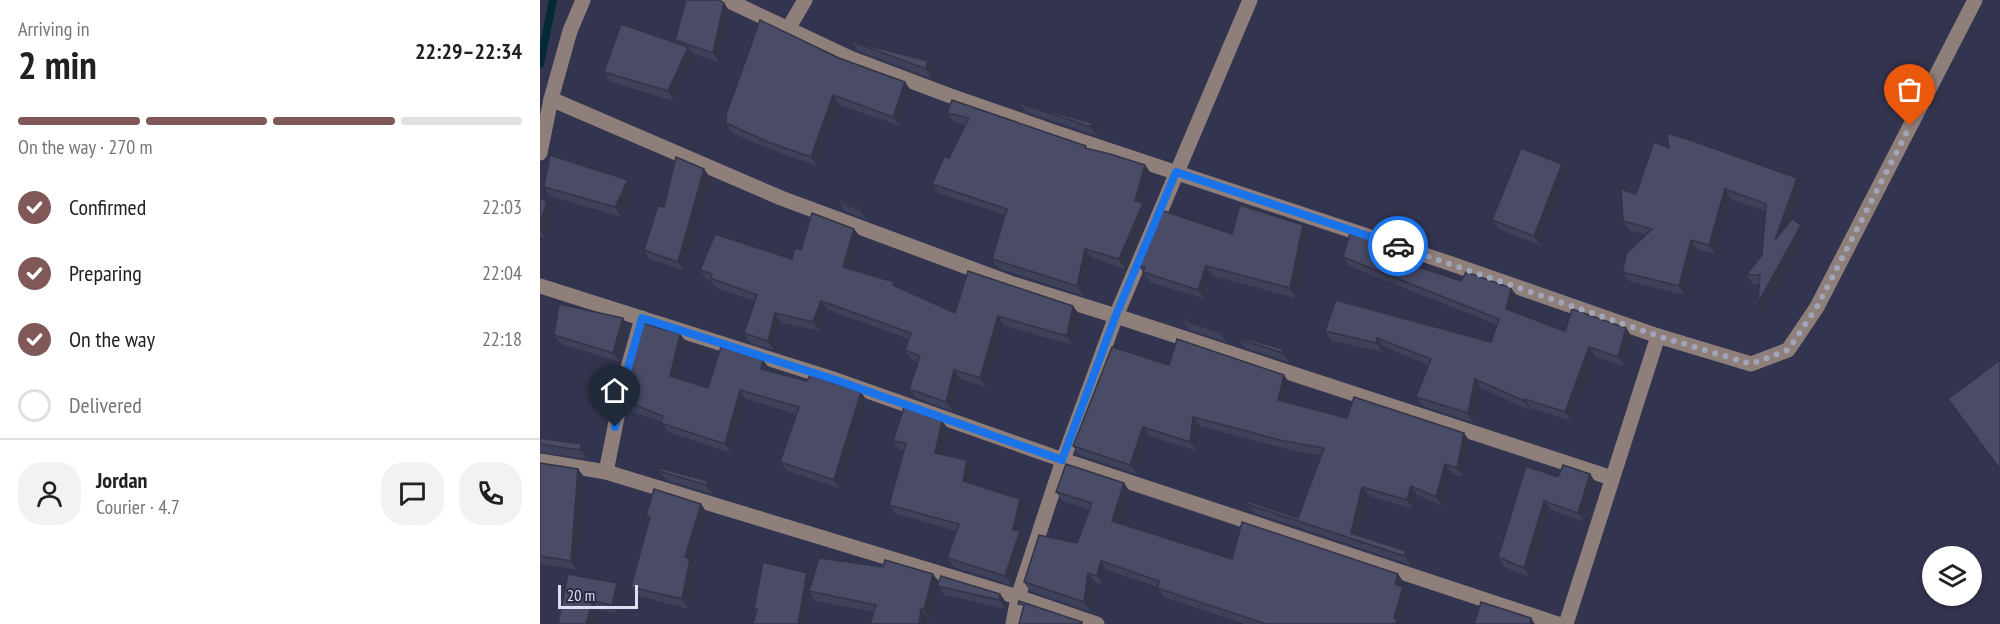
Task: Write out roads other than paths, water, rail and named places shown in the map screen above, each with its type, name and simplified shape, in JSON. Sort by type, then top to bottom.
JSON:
[{"type":"street","points":[[540,153],[551,99],[570,31],[583,0]]},
{"type":"street","points":[[727,0],[850,58],[948,95],[1443,261],[1658,336],[1751,364],[1788,350],[1817,307],[1975,0]]},
{"type":"street","points":[[788,29],[805,0]]},
{"type":"street","points":[[1013,624],[1018,597],[1062,460],[1116,315],[1250,0]]},
{"type":"street","points":[[551,99],[782,198],[1013,284],[1116,315],[1611,478]]},
{"type":"street","points":[[540,286],[836,380],[1062,460],[1558,624]]},
{"type":"street","points":[[606,472],[624,382],[642,318]]},
{"type":"street","points":[[1566,624],[1658,336]]},
{"type":"street","points":[[540,461],[606,472],[1018,597],[1097,624]]},
{"type":"waterway","points":[[540,64],[553,0]]}]
